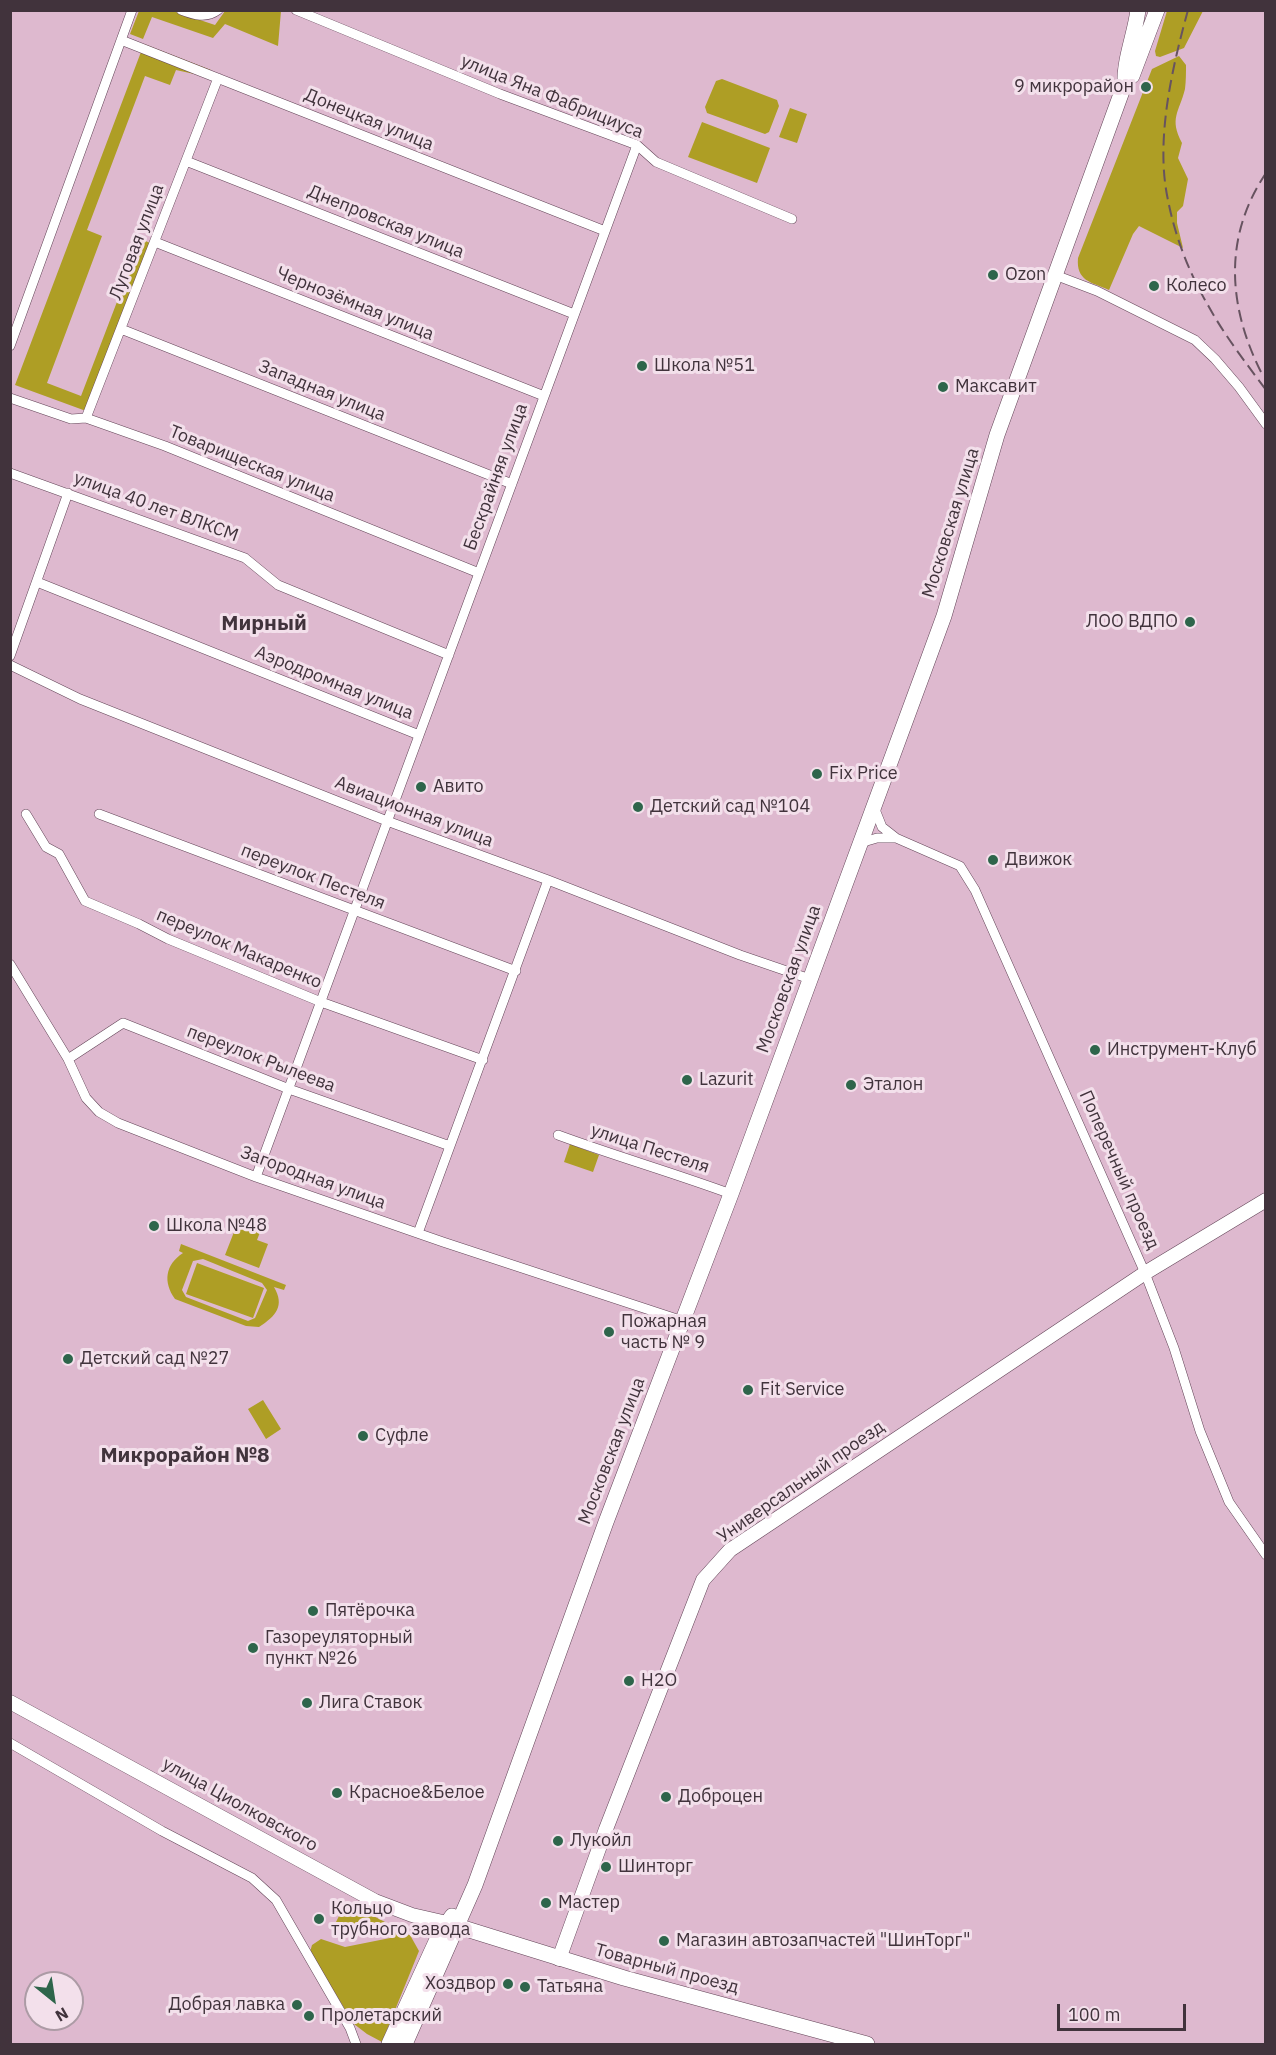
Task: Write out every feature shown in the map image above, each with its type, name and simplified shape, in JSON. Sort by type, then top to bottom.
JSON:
[{"type":"main road","name":"Московская улица","points":[[453,1925],[475,1885],[606,1522],[731,1194],[944,616],[997,435],[1125,82],[1124,70],[1135,33],[1138,10]]},
{"type":"main road","name":"Московская улица","points":[[1125,82],[1132,76],[1156,15]]},
{"type":"main road","name":"Товарный проезд","points":[[453,1925],[559,1959],[867,2044]]},
{"type":"main road","points":[[389,2044],[440,1933],[453,1925]]},
{"type":"main road","points":[[405,2044],[453,1925]]},
{"type":"street","points":[[10,346],[132,10]]},
{"type":"street","points":[[181,10],[195,16],[211,16],[218,10]]},
{"type":"street","name":"улица Яна Фабрициуса","points":[[296,10],[493,91],[637,145],[656,162],[792,219]]},
{"type":"street","name":"Донецкая улица","points":[[121,40],[605,231]]},
{"type":"street","name":"Луговая улица","points":[[86,418],[218,78]]},
{"type":"street","name":"Бескрайняя улица","points":[[256,1177],[637,145]]},
{"type":"street","name":"Днепровская улица","points":[[186,160],[574,314]]},
{"type":"street","name":"Чернозёмная улица","points":[[155,242],[544,396]]},
{"type":"street","points":[[1055,275],[1097,291],[1195,340],[1239,387],[1266,424]]},
{"type":"street","name":"Западная улица","points":[[121,329],[512,484]]},
{"type":"street","name":"Товарищеская улица","points":[[10,398],[71,419],[86,418],[165,446],[479,573]]},
{"type":"street","name":"улица 40 лет ВЛКСМ","points":[[10,473],[245,558],[278,585],[449,655]]},
{"type":"street","points":[[10,656],[68,493]]},
{"type":"street","name":"Аэродромная улица","points":[[37,582],[419,735]]},
{"type":"street","name":"Авиационная улица","points":[[10,665],[80,699],[387,821],[548,880],[740,955],[810,979]]},
{"type":"street","name":"Поперечный проезд","points":[[874,806],[882,827],[896,838],[960,866],[975,890],[1018,982],[1145,1273],[1174,1348],[1200,1431],[1229,1502],[1266,1555]]},
{"type":"street","name":"переулок Макаренко","points":[[26,814],[46,847],[59,855],[85,901],[168,939],[321,1002],[483,1060]]},
{"type":"street","name":"переулок Пестеля","points":[[99,814],[516,971]]},
{"type":"street","name":"Поперечный проезд","points":[[860,843],[877,838],[896,838]]},
{"type":"street","points":[[418,1233],[548,880]]},
{"type":"street","name":"Загородная улица","points":[[10,964],[68,1059],[86,1098],[99,1112],[118,1123],[256,1177],[682,1321]]},
{"type":"street","name":"переулок Рылеева","points":[[68,1059],[123,1023],[289,1089],[450,1146]]},
{"type":"street","name":"улица Пестеля","points":[[558,1135],[731,1194]]},
{"type":"street","name":"Универсальный проезд","points":[[559,1959],[606,1829],[704,1580],[730,1550],[1145,1273],[1266,1200]]},
{"type":"street","name":"улица Циолковского","points":[[10,1702],[375,1901],[412,1915],[453,1925]]},
{"type":"street","points":[[10,1743],[162,1831],[252,1878],[276,1900],[350,2028],[356,2044]]},
{"type":"shaded area","points":[[139,11],[173,11],[215,25],[225,11],[281,11],[278,46],[225,24],[213,38],[152,17],[143,39],[130,34]]},
{"type":"shaded area","points":[[1167,11],[1203,11],[1184,48],[1160,57],[1156,56],[1155,51]]},
{"type":"shaded area","points":[[144,44],[211,70],[208,77],[176,70],[170,85],[145,76],[87,230],[102,236],[47,383],[81,396],[141,239],[150,243],[86,411],[15,385]]},
{"type":"shaded area","points":[[1179,56],[1186,65],[1185,89],[1176,121],[1182,143],[1178,158],[1188,179],[1183,206],[1177,212],[1177,223],[1183,248],[1139,226],[1133,234],[1109,290],[1082,276],[1079,272],[1078,258],[1152,69]]},
{"type":"shaded area","points":[[722,79],[777,100],[779,106],[769,132],[765,134],[707,113],[705,107],[716,81]]},
{"type":"shaded area","points":[[790,108],[807,114],[797,143],[779,137]]},
{"type":"shaded area","points":[[702,122],[770,148],[757,183],[688,157]]},
{"type":"shaded area","points":[[570,1144],[599,1155],[593,1172],[564,1162]]},
{"type":"shaded area","points":[[244,1220],[262,1227],[257,1240],[268,1244],[259,1268],[225,1255],[234,1232],[239,1233]]},
{"type":"shaded area","points":[[181,1244],[286,1285],[284,1290],[274,1287],[279,1305],[274,1315],[259,1327],[246,1326],[175,1299],[169,1286],[168,1274],[172,1263],[183,1253],[179,1251]],"holes":[[[203,1259],[262,1283],[267,1290],[255,1318],[248,1321],[186,1297],[182,1290],[193,1261]]]},
{"type":"shaded area","points":[[197,1263],[264,1288],[253,1318],[186,1294]]},
{"type":"shaded area","points":[[263,1400],[281,1429],[266,1439],[248,1409]]},
{"type":"shaded area","points":[[346,1902],[387,1923],[351,1933],[332,1930]]},
{"type":"shaded area","points":[[396,1932],[410,1935],[419,1951],[382,2042],[354,2024],[310,1952],[312,1945],[321,1939],[345,1947],[390,1938]]},
{"type":"railway","points":[[1188,10],[1171,80],[1164,129],[1164,177],[1168,200],[1179,242],[1202,295],[1229,339],[1266,390]]},
{"type":"railway","points":[[1261,372],[1242,322],[1235,272],[1242,222],[1252,197],[1266,173]]},
{"type":"place","name":"9 микрорайон","points":[[1146,87]]},
{"type":"place","name":"Ozon","points":[[993,275]]},
{"type":"place","name":"Колесо","points":[[1154,286]]},
{"type":"place","name":"Школа №51","points":[[642,366]]},
{"type":"place","name":"Максавит","points":[[943,387]]},
{"type":"place","name":"ЛОО ВДПО","points":[[1190,622]]},
{"type":"place","name":"Fix Price","points":[[817,774]]},
{"type":"place","name":"Авито","points":[[421,787]]},
{"type":"place","name":"Детский сад №104","points":[[638,807]]},
{"type":"place","name":"Движок","points":[[993,860]]},
{"type":"place","name":"Инструмент-Клуб","points":[[1095,1050]]},
{"type":"place","name":"Lazurit","points":[[687,1080]]},
{"type":"place","name":"Эталон","points":[[851,1085]]},
{"type":"place","name":"Школа №48","points":[[154,1226]]},
{"type":"place","name":"Пожарная часть № 9","points":[[609,1332]]},
{"type":"place","name":"Детский сад №27","points":[[68,1359]]},
{"type":"place","name":"Fit Service","points":[[748,1390]]},
{"type":"place","name":"Суфле","points":[[363,1436]]},
{"type":"place","name":"Пятёрочка","points":[[313,1611]]},
{"type":"place","name":"Газореуляторный пункт №26","points":[[253,1648]]},
{"type":"place","name":"Н2О","points":[[629,1681]]},
{"type":"place","name":"Лига Ставок","points":[[307,1703]]},
{"type":"place","name":"Красное&Белое","points":[[337,1793]]},
{"type":"place","name":"Доброцен","points":[[666,1797]]},
{"type":"place","name":"Лукойл","points":[[558,1841]]},
{"type":"place","name":"Шинторг","points":[[606,1867]]},
{"type":"place","name":"Мастер","points":[[546,1903]]},
{"type":"place","name":"Кольцо трубного завода","points":[[319,1919]]},
{"type":"place","name":"Магазин автозапчастей \"ШинТорг\"","points":[[664,1941]]},
{"type":"place","name":"Хоздвор","points":[[508,1984]]},
{"type":"place","name":"Татьяна","points":[[525,1987]]},
{"type":"place","name":"Добрая лавка","points":[[297,2005]]},
{"type":"place","name":"Пролетарский","points":[[309,2016]]},
{"type":"district","name":"Мирный","points":[[264,624]]},
{"type":"district","name":"Микрорайон №8","points":[[185,1456]]}]
